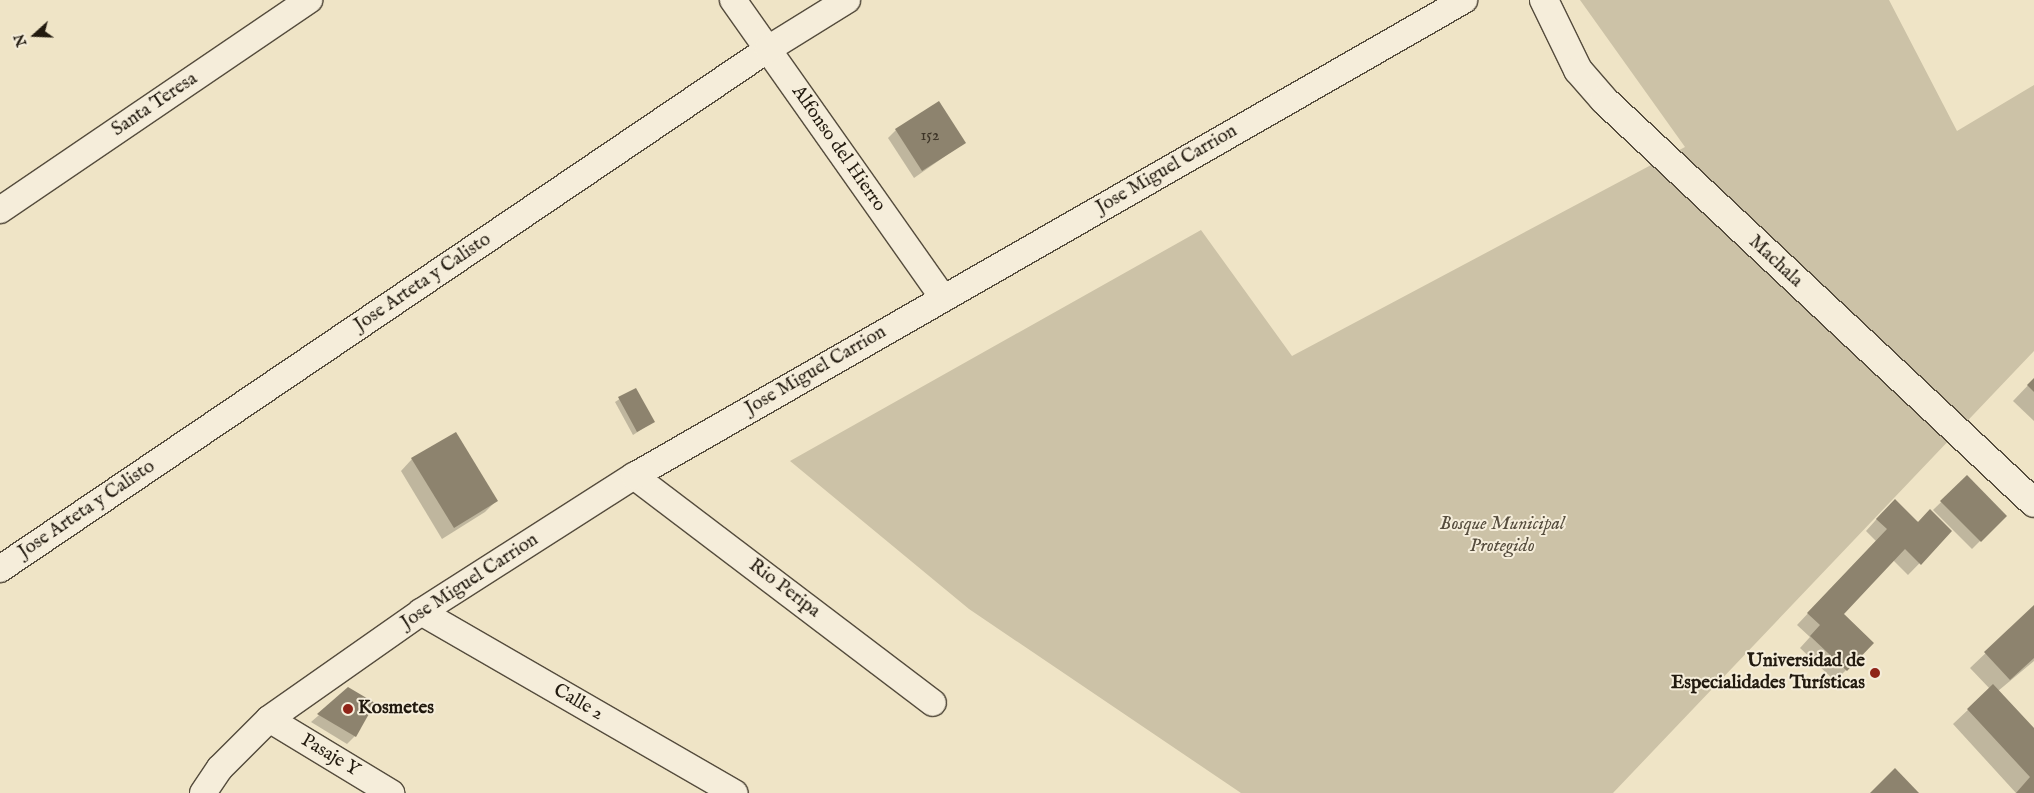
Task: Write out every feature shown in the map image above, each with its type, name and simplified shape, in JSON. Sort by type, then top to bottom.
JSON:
[{"type":"main road","name":"Machala","points":[[1544,0],[1578,70],[1604,100],[2034,503]]},
{"type":"street","name":"Santa Teresa","points":[[0,210],[309,0]]},
{"type":"street","name":"Alfonso del Hierro","points":[[733,0],[943,298]]},
{"type":"street","name":"Jose Arteta y Calisto","points":[[0,569],[768,49],[847,0]]},
{"type":"street","name":"Jose Miguel Carrion","points":[[204,793],[220,768],[269,719],[421,612],[634,476],[1464,0]]},
{"type":"street","name":"Rio Peripa","points":[[634,476],[933,703]]},
{"type":"street","name":"Calle 2","points":[[421,612],[734,793]]},
{"type":"street","name":"Pasaje Y","points":[[269,719],[391,793]]},
{"type":"green space","name":"Bosque Municipal Protegido","points":[[1580,0],[1889,0],[1957,131],[2034,85],[2034,351],[1613,793],[1241,793],[969,609],[790,461],[1201,230],[1292,356],[1685,147]]},
{"type":"building","points":[[939,101],[966,143],[922,171],[895,129]]},
{"type":"building","points":[[2034,378],[2034,392],[2027,385]]},
{"type":"building","points":[[636,388],[655,422],[637,432],[618,397]]},
{"type":"building","points":[[456,432],[498,501],[454,528],[411,458]]},
{"type":"building","points":[[1967,475],[2007,516],[1981,542],[1940,501]]},
{"type":"building","points":[[1895,499],[1918,522],[1930,509],[1952,531],[1921,565],[1905,549],[1844,614],[1874,643],[1847,671],[1810,636],[1820,625],[1807,613],[1887,529],[1876,519]]},
{"type":"building","points":[[2034,605],[2034,658],[2010,680],[1984,652]]},
{"type":"building","points":[[1993,684],[2034,728],[2034,793],[2016,793],[2030,777],[1967,709]]},
{"type":"building","name":"Kosmetes","points":[[348,687],[375,703],[356,737],[317,714]]},
{"type":"building","points":[[1895,768],[1919,793],[1870,793]]},
{"type":"place","name":"Universidad de Especialidades Turísticas","points":[[1875,673]]},
{"type":"place","name":"Kosmetes","points":[[348,709]]}]
